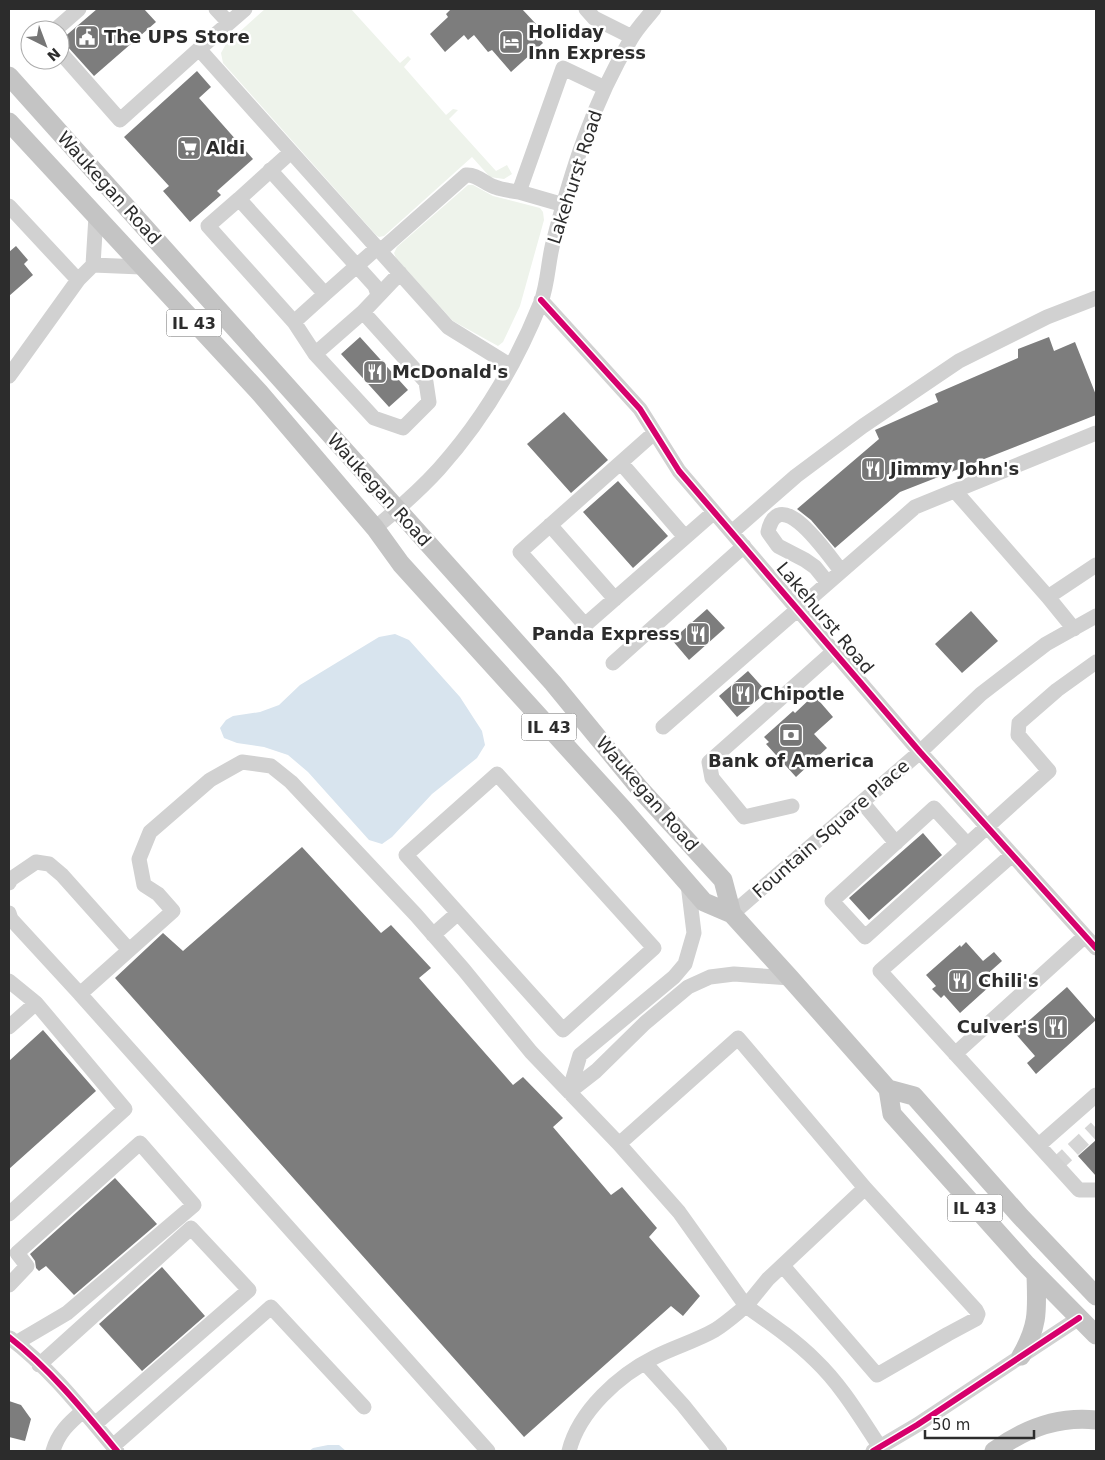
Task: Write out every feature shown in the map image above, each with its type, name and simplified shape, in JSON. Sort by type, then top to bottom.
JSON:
[{"type":"main road","name":"Waukegan Road","points":[[9,76],[553,683],[640,789],[723,880],[732,914]]},
{"type":"main road","name":"Waukegan Road","points":[[9,122],[141,267],[259,392],[375,528],[401,564],[624,810],[704,902],[732,914],[888,1089]]},
{"type":"main road","name":"IL 43","points":[[888,1089],[892,1114],[1036,1275],[1096,1335]]},
{"type":"main road","points":[[888,1089],[914,1096],[1020,1216],[1096,1296]]},
{"type":"main road","points":[[1021,1356],[1031,1339],[1037,1318],[1036,1275]]},
{"type":"main road","points":[[1079,1318],[1096,1303]]},
{"type":"main road","points":[[994,1451],[1008,1441],[1047,1423],[1082,1418],[1096,1420]]},
{"type":"street","points":[[66,20],[79,9]]},
{"type":"street","points":[[216,9],[228,23]]},
{"type":"street","points":[[70,63],[120,120],[246,9]]},
{"type":"street","name":"Lakehurst Road","points":[[375,528],[397,510],[455,449],[476,421],[511,366],[541,300],[552,244],[585,132],[605,88],[632,37],[654,9]]},
{"type":"street","points":[[595,12],[632,37]]},
{"type":"street","points":[[199,49],[448,327],[511,366]]},
{"type":"street","points":[[519,192],[563,68],[605,88]]},
{"type":"street","points":[[291,152],[208,226],[294,322],[314,354],[374,418],[403,428],[429,402],[426,382],[363,312]]},
{"type":"street","points":[[270,170],[375,286],[378,295]]},
{"type":"street","points":[[294,322],[357,266],[466,175],[473,174],[485,183],[498,189],[519,192],[564,205]]},
{"type":"street","points":[[239,199],[325,294]]},
{"type":"street","points":[[10,211],[78,280]]},
{"type":"street","points":[[9,376],[78,280],[93,265],[96,216]]},
{"type":"street","points":[[93,265],[141,267]]},
{"type":"street","points":[[314,354],[363,312],[400,273]]},
{"type":"street","points":[[732,532],[796,476],[863,426],[959,361],[1046,317],[1096,298]]},
{"type":"street","name":"Lakehurst Road","points":[[541,300],[640,409],[679,470],[714,512],[920,752],[1096,948]]},
{"type":"street","points":[[654,433],[520,552],[585,625],[714,512]]},
{"type":"street","points":[[663,727],[915,507],[1096,433]]},
{"type":"street","points":[[621,463],[685,537]]},
{"type":"street","points":[[955,491],[1074,629]]},
{"type":"street","points":[[828,583],[810,563],[778,546],[768,532],[770,521],[779,515],[787,514],[798,520],[841,571]]},
{"type":"street","points":[[550,525],[615,599]]},
{"type":"street","points":[[613,664],[744,546]]},
{"type":"street","points":[[1048,597],[1096,565]]},
{"type":"street","name":"Fountain Square Place","points":[[732,914],[920,752],[982,694],[1046,644],[1096,616]]},
{"type":"street","points":[[792,806],[744,817],[712,778],[709,762],[834,652]]},
{"type":"street","points":[[967,844],[934,808],[832,901],[865,937],[1048,771],[1018,735],[1019,723],[1056,690],[1096,662]]},
{"type":"street","points":[[80,994],[174,911],[158,894],[144,885],[139,859],[150,832],[210,780],[242,762],[271,766],[291,782],[433,935],[531,1052],[619,1144],[679,1212],[746,1306],[782,1331],[816,1361],[846,1396],[876,1449],[917,1425],[1079,1318]]},
{"type":"street","points":[[497,774],[654,948],[563,1030],[458,913],[406,855],[497,774]]},
{"type":"street","points":[[862,802],[896,843]]},
{"type":"street","points":[[1012,855],[880,971],[1079,1190],[1096,1190]]},
{"type":"street","points":[[9,884],[10,879],[36,862],[49,864],[62,875],[129,950]]},
{"type":"street","points":[[569,1092],[580,1054],[674,977],[685,964],[694,933],[688,884]]},
{"type":"street","points":[[9,913],[11,919],[488,1451]]},
{"type":"street","points":[[433,935],[458,913]]},
{"type":"street","points":[[955,1054],[1085,936]]},
{"type":"street","points":[[569,1092],[596,1071],[645,1023],[688,987],[710,977],[734,974],[790,978]]},
{"type":"street","points":[[9,981],[36,1003],[124,1109],[9,1214]]},
{"type":"street","points":[[9,1027],[36,1003]]},
{"type":"street","points":[[619,1144],[738,1038],[865,1188],[978,1314],[976,1319],[877,1375],[783,1266]]},
{"type":"street","points":[[1039,1146],[1096,1095]]},
{"type":"street","points":[[9,1285],[27,1266],[17,1253],[140,1143],[194,1205],[67,1313],[12,1340],[83,1411],[115,1449],[271,1306],[364,1407]]},
{"type":"street","points":[[569,1451],[571,1442],[589,1410],[613,1384],[654,1357],[714,1330],[746,1306],[768,1280],[865,1188]]},
{"type":"street","points":[[39,1365],[191,1228],[267,1311]]},
{"type":"street","points":[[95,1424],[249,1290]]},
{"type":"street","points":[[645,1363],[683,1405],[720,1451]]},
{"type":"street","points":[[54,1451],[56,1440],[68,1423],[83,1411]]},
{"type":"shaded area","points":[[265,9],[351,9],[400,63],[408,56],[411,59],[404,67],[446,115],[453,109],[458,110],[449,119],[496,171],[507,165],[512,174],[504,179],[490,177],[472,157],[384,236],[379,237],[376,235],[223,63],[221,53],[226,44]]},
{"type":"shaded area","points":[[468,185],[473,185],[493,196],[540,208],[543,212],[544,220],[520,306],[503,342],[498,346],[453,321],[396,258],[394,253],[397,247]]},
{"type":"shaded area","points":[[395,634],[409,640],[460,697],[482,731],[485,745],[477,758],[432,794],[392,837],[382,844],[369,840],[308,772],[288,755],[264,747],[237,743],[224,738],[220,728],[226,720],[233,716],[260,712],[279,705],[300,685],[379,637]]},
{"type":"shaded area","points":[[339,1445],[346,1451],[309,1451],[313,1448]]},
{"type":"building","points":[[97,9],[144,9],[156,22],[94,76],[70,49],[70,32]]},
{"type":"building","name":"Holiday Inn Express","points":[[451,9],[522,9],[536,24],[531,29],[543,43],[511,72],[492,50],[488,52],[474,35],[468,40],[464,35],[445,52],[430,34],[448,17],[446,14]]},
{"type":"building","name":"Aldi","points":[[197,71],[211,87],[199,98],[253,159],[217,191],[221,195],[190,222],[163,191],[169,186],[124,137]]},
{"type":"building","points":[[16,246],[28,260],[24,264],[33,275],[9,296],[9,252]]},
{"type":"building","name":"McDonald's","points":[[360,337],[408,390],[389,407],[341,354]]},
{"type":"building","points":[[1049,337],[1054,351],[1075,342],[1096,395],[1096,415],[900,492],[835,548],[811,520],[797,509],[879,439],[875,430],[938,402],[935,394],[1018,358],[1018,349]]},
{"type":"building","points":[[564,412],[608,460],[571,493],[527,444]]},
{"type":"building","points":[[618,481],[668,536],[633,568],[583,512]]},
{"type":"building","name":"Panda Express","points":[[707,609],[725,628],[689,660],[672,640]]},
{"type":"building","points":[[971,611],[998,641],[962,673],[935,644]]},
{"type":"building","name":"Chipotle","points":[[748,671],[767,692],[737,717],[719,696]]},
{"type":"building","name":"Bank of America","points":[[814,695],[833,717],[814,734],[827,748],[796,777],[766,744],[769,742],[764,737],[793,711],[795,713]]},
{"type":"building","points":[[923,833],[942,855],[869,920],[849,898]]},
{"type":"building","points":[[302,847],[381,933],[391,925],[431,968],[419,978],[513,1085],[523,1077],[563,1118],[553,1127],[611,1195],[622,1187],[657,1228],[649,1237],[700,1296],[683,1316],[671,1306],[524,1437],[115,978],[163,933],[183,951]]},
{"type":"building","name":"Chili's","points":[[966,942],[983,961],[994,952],[1002,961],[984,977],[991,985],[960,1013],[944,995],[941,998],[932,989],[936,986],[926,975],[960,945],[961,947]]},
{"type":"building","name":"Culver's","points":[[1067,987],[1096,1020],[1036,1074],[1027,1063],[1035,1056],[1015,1033]]},
{"type":"building","points":[[43,1030],[96,1091],[9,1169],[9,1061]]},
{"type":"building","points":[[1096,1140],[1096,1176],[1078,1156]]},
{"type":"building","points":[[115,1178],[157,1224],[74,1295],[46,1266],[39,1271],[30,1254]]},
{"type":"building","points":[[162,1267],[205,1316],[142,1371],[99,1324]]},
{"type":"building","points":[[9,1401],[21,1405],[31,1419],[25,1441],[9,1437]]},
{"type":"tunnel","points":[[1056,1165],[1096,1128]]},
{"type":"cycle path","points":[[541,300],[640,409],[679,471],[920,752],[1096,948]]},
{"type":"cycle path","points":[[873,1451],[917,1425],[1079,1318]]},
{"type":"cycle path","points":[[9,1337],[39,1363],[117,1451]]},
{"type":"place","name":"The UPS Store","points":[[87,37]]},
{"type":"place","name":"Holiday Inn Express","points":[[511,42]]},
{"type":"place","name":"Aldi","points":[[189,148]]},
{"type":"place","name":"McDonald's","points":[[375,372]]},
{"type":"place","name":"Jimmy John's","points":[[873,469]]},
{"type":"place","name":"Panda Express","points":[[698,634]]},
{"type":"place","name":"Chipotle","points":[[743,694]]},
{"type":"place","name":"Bank of America","points":[[791,735]]},
{"type":"place","name":"Chili's","points":[[960,981]]},
{"type":"place","name":"Culver's","points":[[1056,1027]]}]
